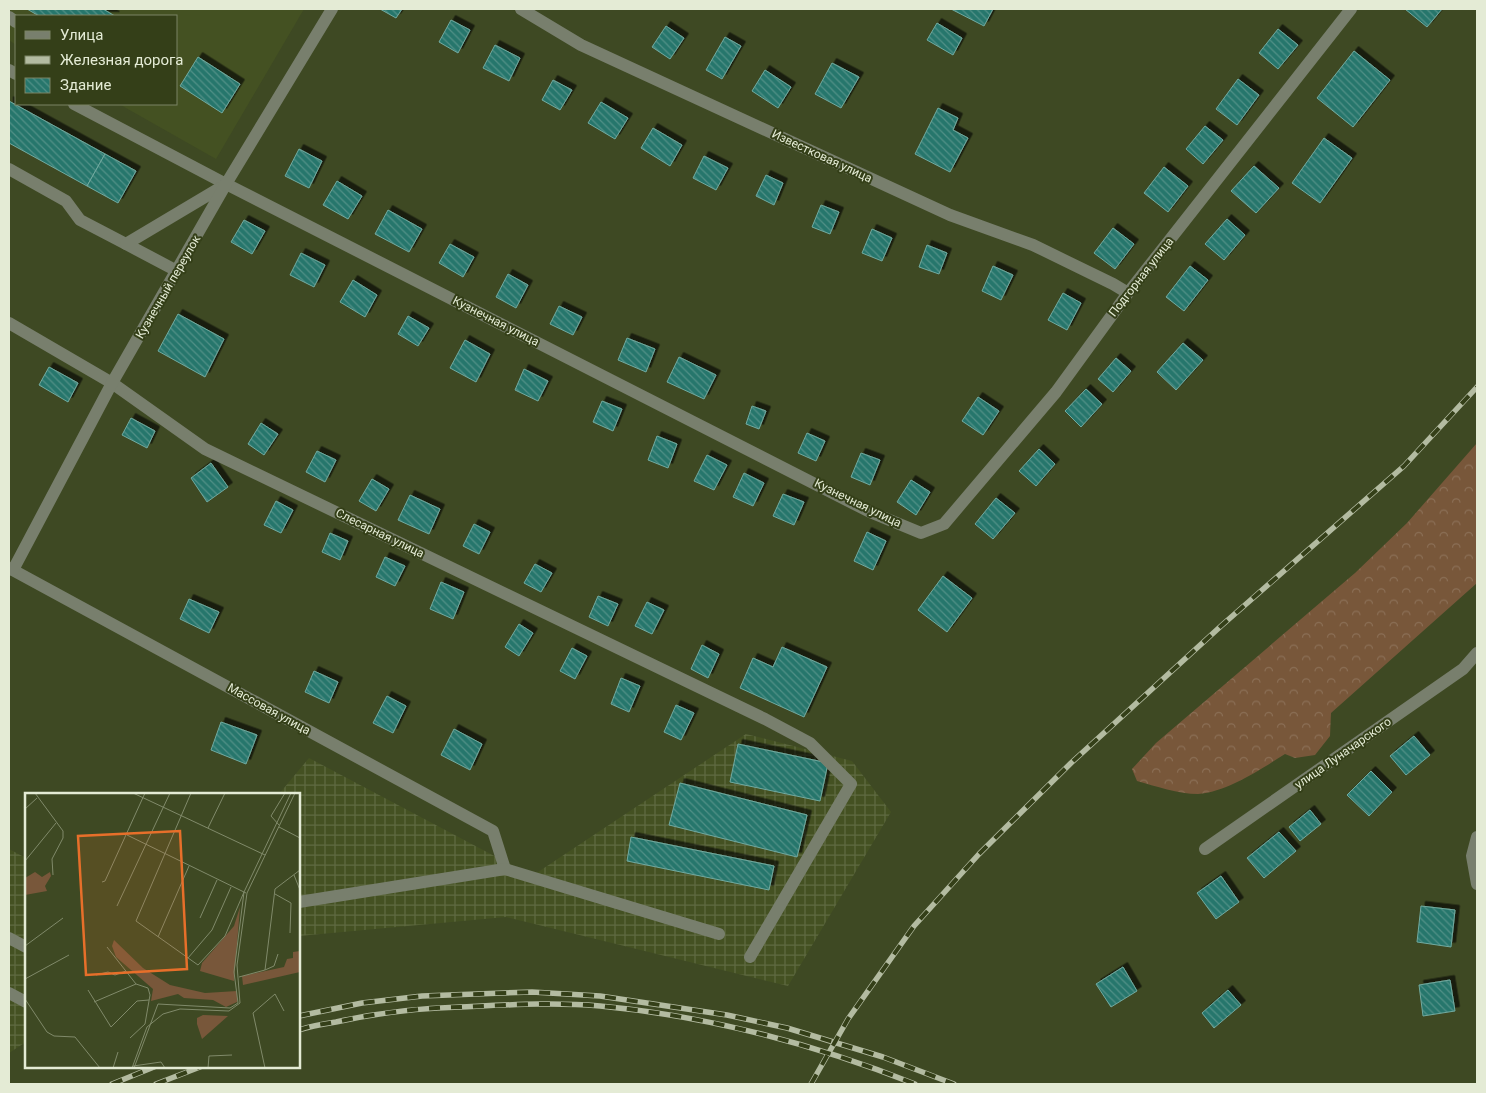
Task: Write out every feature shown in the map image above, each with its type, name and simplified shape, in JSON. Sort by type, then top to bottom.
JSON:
[{"type":"street","name":"Кузнечный переулок","points":[[11,569],[112,383],[176,271],[226,184],[332,9]]},
{"type":"street","name":"Известковая улица","points":[[521,9],[581,45],[950,216],[1033,245],[1128,293]]},
{"type":"street","name":"Подгорная улица","points":[[921,533],[944,524],[1056,392],[1128,293],[1351,9]]},
{"type":"street","name":"Кузнечная улица","points":[[76,105],[226,184],[870,512],[921,533]]},
{"type":"street","points":[[9,169],[66,200],[80,220],[176,271]]},
{"type":"street","points":[[126,244],[226,184]]},
{"type":"street","name":"Слесарная улица","points":[[9,323],[112,383],[205,449],[810,743],[851,784],[750,957]]},
{"type":"street","name":"Массовая улица","points":[[11,569],[493,831],[505,869]]},
{"type":"street","name":"улица Луначарского","points":[[1205,849],[1476,660]]},
{"type":"street","points":[[1477,837],[1472,856],[1477,884]]},
{"type":"street","points":[[300,902],[505,869],[718,934]]},
{"type":"street","points":[[9,938],[25,946]]},
{"type":"street","points":[[9,993],[25,1001]]},
{"type":"shaded area","points":[[9,9],[304,9],[216,159],[121,105],[178,105],[178,15],[15,15],[15,44],[9,40]]},
{"type":"shaded area","points":[[746,734],[852,761],[891,812],[788,986],[506,917],[300,936],[300,793],[280,793],[309,758],[532,876]]},
{"type":"shaded area","points":[[9,849],[25,857],[25,1043],[9,1053]]},
{"type":"green space","points":[[1477,443],[1477,583],[1331,713],[1330,736],[1315,755],[1295,758],[1285,754],[1255,773],[1232,784],[1198,794],[1175,791],[1137,781],[1132,769],[1156,743],[1355,573],[1407,523]]},
{"type":"building","points":[[27,9],[103,9],[113,15],[37,15]]},
{"type":"building","points":[[380,9],[402,9],[396,18]]},
{"type":"building","points":[[951,9],[993,9],[984,26]]},
{"type":"building","points":[[1405,9],[1442,9],[1427,27]]},
{"type":"building","points":[[451,20],[470,30],[458,53],[439,42]]},
{"type":"building","points":[[937,23],[962,38],[953,55],[927,40]]},
{"type":"building","points":[[666,26],[684,38],[670,59],[652,47]]},
{"type":"building","points":[[1278,29],[1298,45],[1278,69],[1259,53]]},
{"type":"building","points":[[725,37],[741,46],[722,79],[706,70]]},
{"type":"building","points":[[495,45],[520,58],[509,81],[483,68]]},
{"type":"building","points":[[1354,51],[1390,80],[1353,127],[1317,98]]},
{"type":"building","points":[[198,57],[240,84],[222,113],[180,86]]},
{"type":"building","points":[[832,63],[859,77],[841,108],[815,94]]},
{"type":"building","points":[[765,70],[791,87],[778,108],[752,91]]},
{"type":"building","points":[[1238,79],[1259,95],[1237,125],[1216,109]]},
{"type":"building","points":[[553,80],[572,90],[560,110],[542,100]]},
{"type":"building","points":[[9,101],[105,154],[87,186],[9,143]]},
{"type":"building","points":[[601,102],[628,118],[615,139],[588,123]]},
{"type":"building","points":[[938,108],[958,118],[953,130],[968,138],[950,172],[915,154]]},
{"type":"building","points":[[1205,126],[1223,140],[1203,164],[1186,149]]},
{"type":"building","points":[[653,128],[682,145],[670,166],[641,148]]},
{"type":"building","points":[[1324,138],[1352,158],[1320,203],[1292,183]]},
{"type":"building","points":[[299,149],[322,161],[309,188],[285,176]]},
{"type":"building","points":[[105,154],[136,171],[118,203],[87,186]]},
{"type":"building","points":[[704,156],[728,168],[716,190],[693,178]]},
{"type":"building","points":[[1254,166],[1279,188],[1256,213],[1231,191]]},
{"type":"building","points":[[1164,167],[1188,186],[1168,212],[1144,193]]},
{"type":"building","points":[[766,175],[783,183],[774,205],[756,196]]},
{"type":"building","points":[[337,181],[362,196],[348,219],[323,205]]},
{"type":"building","points":[[821,205],[839,212],[830,234],[812,227]]},
{"type":"building","points":[[388,210],[422,229],[409,252],[375,234]]},
{"type":"building","points":[[1227,219],[1245,235],[1224,260],[1205,244]]},
{"type":"building","points":[[244,220],[265,231],[252,254],[231,242]]},
{"type":"building","points":[[1113,228],[1134,244],[1115,269],[1094,253]]},
{"type":"building","points":[[872,229],[892,238],[882,261],[862,253]]},
{"type":"building","points":[[450,244],[474,257],[463,277],[439,263]]},
{"type":"building","points":[[927,245],[947,253],[939,274],[919,267]]},
{"type":"building","points":[[301,253],[325,265],[314,287],[290,275]]},
{"type":"building","points":[[993,266],[1013,275],[1001,300],[982,291]]},
{"type":"building","points":[[1190,266],[1208,280],[1184,311],[1166,297]]},
{"type":"building","points":[[508,274],[528,285],[516,308],[496,297]]},
{"type":"building","points":[[353,280],[377,295],[365,317],[340,302]]},
{"type":"building","points":[[1063,293],[1081,303],[1067,330],[1048,320]]},
{"type":"building","points":[[559,306],[582,317],[573,335],[550,324]]},
{"type":"building","points":[[178,314],[224,339],[205,377],[158,351]]},
{"type":"building","points":[[408,316],[429,328],[418,346],[398,334]]},
{"type":"building","points":[[627,338],[655,349],[646,372],[618,360]]},
{"type":"building","points":[[465,340],[490,354],[476,382],[450,368]]},
{"type":"building","points":[[1183,343],[1203,360],[1176,390],[1157,372]]},
{"type":"building","points":[[679,357],[716,375],[704,399],[667,382]]},
{"type":"building","points":[[1116,358],[1131,371],[1113,392],[1098,379]]},
{"type":"building","points":[[49,367],[78,383],[68,402],[39,385]]},
{"type":"building","points":[[524,369],[548,381],[538,401],[515,390]]},
{"type":"building","points":[[1086,389],[1102,404],[1081,427],[1065,411]]},
{"type":"building","points":[[978,397],[999,411],[983,435],[962,421]]},
{"type":"building","points":[[602,401],[622,409],[613,431],[593,422]]},
{"type":"building","points":[[752,406],[766,411],[759,429],[746,424]]},
{"type":"building","points":[[131,418],[155,431],[147,448],[122,435]]},
{"type":"building","points":[[261,423],[278,434],[264,455],[248,444]]},
{"type":"building","points":[[807,433],[825,441],[816,461],[798,453]]},
{"type":"building","points":[[657,436],[677,444],[668,468],[648,460]]},
{"type":"building","points":[[1039,449],[1055,464],[1036,486],[1019,471]]},
{"type":"building","points":[[317,451],[336,460],[325,482],[306,472]]},
{"type":"building","points":[[861,453],[880,460],[870,485],[851,477]]},
{"type":"building","points":[[707,455],[727,465],[714,490],[694,481]]},
{"type":"building","points":[[211,463],[228,487],[207,502],[191,478]]},
{"type":"building","points":[[744,473],[764,483],[753,506],[733,497]]},
{"type":"building","points":[[372,479],[389,489],[376,511],[359,501]]},
{"type":"building","points":[[911,480],[930,492],[916,515],[897,502]]},
{"type":"building","points":[[783,494],[804,502],[794,525],[773,516]]},
{"type":"building","points":[[410,495],[440,509],[429,534],[398,520]]},
{"type":"building","points":[[996,498],[1015,513],[993,539],[975,524]]},
{"type":"building","points":[[276,501],[293,510],[281,533],[264,525]]},
{"type":"building","points":[[474,524],[490,532],[479,554],[463,546]]},
{"type":"building","points":[[867,532],[886,541],[873,570],[854,561]]},
{"type":"building","points":[[330,533],[348,541],[340,560],[322,552]]},
{"type":"building","points":[[385,557],[405,566],[395,586],[376,577]]},
{"type":"building","points":[[535,564],[552,573],[541,592],[524,583]]},
{"type":"building","points":[[943,576],[972,598],[947,632],[918,610]]},
{"type":"building","points":[[441,582],[464,592],[453,619],[430,609]]},
{"type":"building","points":[[598,596],[618,604],[608,626],[589,617]]},
{"type":"building","points":[[189,599],[219,612],[209,633],[180,619]]},
{"type":"building","points":[[647,602],[664,610],[652,634],[635,626]]},
{"type":"building","points":[[519,624],[533,633],[519,656],[505,647]]},
{"type":"building","points":[[702,645],[719,654],[708,678],[691,669]]},
{"type":"building","points":[[782,647],[827,667],[804,717],[740,688],[753,658],[773,667]]},
{"type":"building","points":[[572,648],[587,656],[575,679],[560,671]]},
{"type":"building","points":[[314,671],[338,682],[329,703],[305,692]]},
{"type":"building","points":[[621,678],[640,686],[629,712],[611,704]]},
{"type":"building","points":[[387,696],[406,706],[393,733],[373,723]]},
{"type":"building","points":[[676,705],[694,713],[681,740],[664,732]]},
{"type":"building","points":[[221,722],[257,735],[246,764],[211,750]]},
{"type":"building","points":[[454,729],[482,744],[470,770],[441,755]]},
{"type":"building","points":[[1414,736],[1430,755],[1406,775],[1390,756]]},
{"type":"building","points":[[738,744],[828,763],[820,801],[730,782]]},
{"type":"building","points":[[1371,771],[1392,792],[1369,816],[1347,795]]},
{"type":"building","points":[[680,783],[807,815],[797,857],[669,825]]},
{"type":"building","points":[[1310,810],[1321,824],[1300,841],[1289,827]]},
{"type":"building","points":[[1279,832],[1296,851],[1264,878],[1247,858]]},
{"type":"building","points":[[631,837],[774,866],[769,890],[627,861]]},
{"type":"building","points":[[1221,876],[1239,902],[1216,919],[1197,893]]},
{"type":"building","points":[[1421,906],[1455,910],[1451,947],[1417,942]]},
{"type":"building","points":[[1123,967],[1137,991],[1111,1007],[1096,984]]},
{"type":"building","points":[[1450,980],[1455,1011],[1423,1016],[1419,985]]},
{"type":"building","points":[[1228,990],[1241,1005],[1214,1028],[1202,1013]]},
{"type":"railway","points":[[811,1084],[848,1019],[914,926],[979,854],[1071,763],[1221,626],[1404,466],[1477,387]]},
{"type":"railway","points":[[300,1016],[362,1003],[422,996],[532,992],[600,996],[727,1015],[787,1028],[883,1057],[954,1084]]},
{"type":"railway","points":[[300,1030],[367,1016],[429,1008],[530,1004],[600,1006],[681,1017],[760,1034],[838,1056],[915,1084]]},
{"type":"railway","points":[[112,1084],[152,1068]]},
{"type":"railway","points":[[156,1084],[197,1068]]}]
